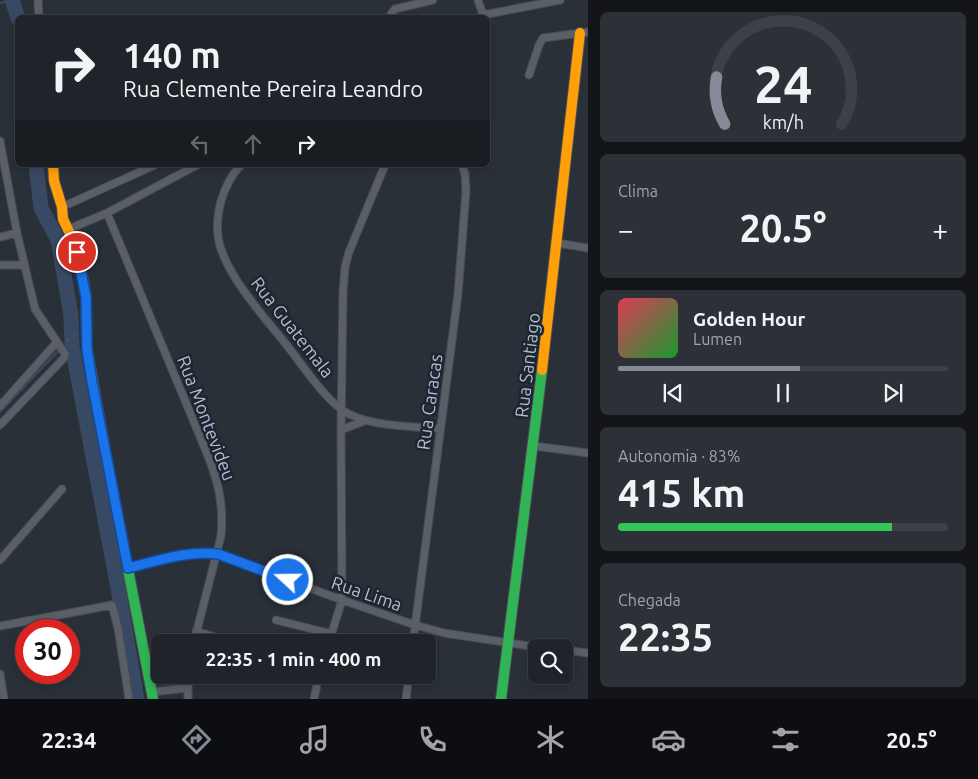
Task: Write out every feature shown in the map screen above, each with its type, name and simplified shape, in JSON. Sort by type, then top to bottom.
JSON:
[{"type":"street","points":[[38,0],[39,15]]},
{"type":"street","points":[[391,15],[395,9],[433,0]]},
{"type":"street","points":[[478,0],[482,15]]},
{"type":"street","points":[[486,15],[534,3],[560,0]]},
{"type":"street","points":[[529,75],[543,38],[584,32]]},
{"type":"street","name":"Rua Santiago","points":[[501,699],[534,446],[557,243],[584,32]]},
{"type":"street","points":[[0,141],[17,233],[35,310],[43,324],[60,344],[65,354],[64,358],[0,425]]},
{"type":"street","points":[[53,167],[54,181],[62,207],[63,219],[69,229],[84,284],[87,349],[92,382],[152,695],[187,688]]},
{"type":"street","points":[[69,229],[108,213],[193,167]]},
{"type":"street","name":"Rua Guatemala","points":[[240,167],[224,190],[218,231],[221,250],[231,271],[257,308],[341,410],[364,421],[440,429]]},
{"type":"street","points":[[276,620],[332,634],[342,600],[341,410],[345,268],[349,252],[384,167]]},
{"type":"street","name":"Rua Caracas","points":[[414,634],[458,294],[466,191],[463,167]]},
{"type":"street","points":[[62,207],[140,168]]},
{"type":"street","name":"Rua Montevideu","points":[[108,213],[220,489],[223,520],[218,554],[195,634]]},
{"type":"street","points":[[0,236],[17,233]]},
{"type":"street","points":[[557,243],[588,248]]},
{"type":"street","points":[[0,265],[24,265]]},
{"type":"street","points":[[0,406],[60,344]]},
{"type":"street","points":[[341,430],[364,421]]},
{"type":"street","points":[[534,446],[588,453]]},
{"type":"street","points":[[0,560],[62,489]]},
{"type":"street","name":"Rua Lima","points":[[128,568],[197,553],[218,554],[415,625],[444,633],[528,646]]},
{"type":"street","points":[[0,626],[112,605],[118,628],[129,699]]},
{"type":"street","points":[[196,631],[205,634]]},
{"type":"street","points":[[573,651],[588,653]]},
{"type":"street","points":[[0,674],[4,699]]},
{"type":"street","points":[[187,684],[188,699]]},
{"type":"street","points":[[314,699],[317,684]]},
{"type":"street","points":[[406,699],[408,684]]},
{"type":"path","points":[[60,344],[82,331]]},
{"type":"waterway","points":[[0,3],[12,0]]},
{"type":"waterway","points":[[12,0],[17,15]]},
{"type":"waterway","points":[[36,167],[41,208],[58,240],[71,315],[72,346],[137,699]]},
{"type":"waterway","points":[[0,412],[59,350],[72,346]]},
{"type":"traffic: fast","points":[[501,699],[542,370]]},
{"type":"traffic: fast","points":[[106,455],[153,699]]},
{"type":"traffic: slow","points":[[542,370],[580,33]]},
{"type":"traffic: slow","points":[[53,167],[54,181],[62,207],[63,219],[73,240],[84,284],[87,349],[106,455]]},
{"type":"route","points":[[77,252],[86,297],[87,349],[92,382],[128,568],[164,559],[197,553],[210,553],[218,554],[288,580]]}]
